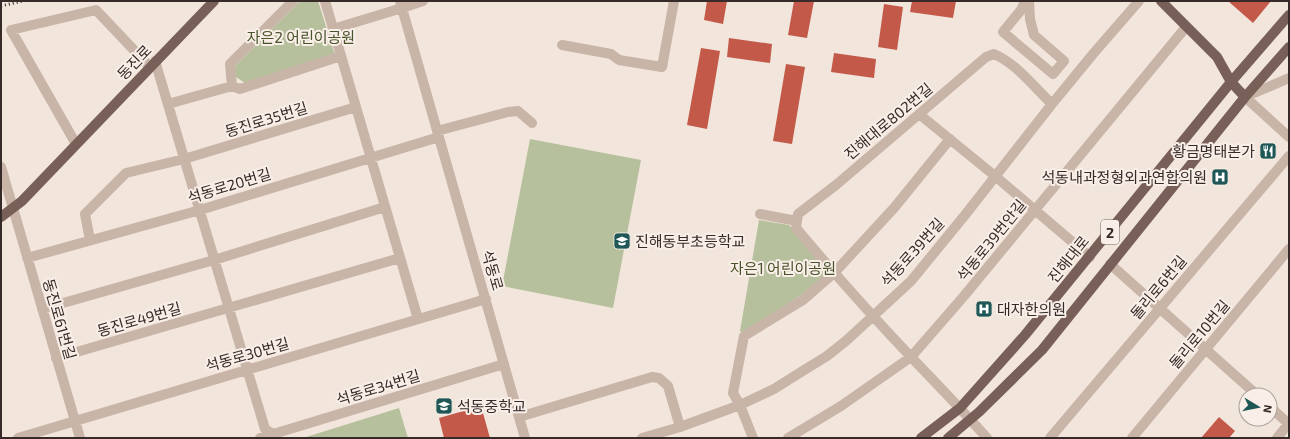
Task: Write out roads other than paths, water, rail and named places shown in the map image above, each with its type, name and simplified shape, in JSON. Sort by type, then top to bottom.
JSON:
[{"type":"main road","name":"동진로","points":[[1,217],[22,202],[214,1]]},
{"type":"main road","points":[[1161,1],[1217,57],[1231,82],[1245,97]]},
{"type":"main road","name":"진해대로","points":[[921,438],[960,408],[1025,336],[1231,82],[1289,15]]},
{"type":"main road","name":"2","points":[[948,438],[970,420],[1042,350],[1245,97],[1289,47]]},
{"type":"street","points":[[232,86],[230,64],[293,1]]},
{"type":"street","points":[[325,1],[418,319]]},
{"type":"street","points":[[333,29],[401,5],[423,1]]},
{"type":"street","points":[[562,45],[611,54],[619,60],[662,67],[674,1]]},
{"type":"street","points":[[1025,1],[1021,10],[1002,32],[1053,74],[1064,61],[1034,35],[1030,19],[1029,1]]},
{"type":"street","name":"석동로39번길","points":[[642,438],[680,427],[740,405],[774,389],[827,356],[847,340],[911,281],[1052,104],[1139,1]]},
{"type":"street","name":"석동로","points":[[401,5],[525,438]]},
{"type":"street","points":[[76,144],[11,30],[96,10],[153,64],[168,104],[265,429],[273,434]]},
{"type":"street","name":"석동로39번안길","points":[[788,438],[841,406],[911,357],[964,296],[1186,27]]},
{"type":"street","name":"진해대로802번길","points":[[797,221],[798,214],[836,185],[986,57],[994,54],[1003,58],[1020,72],[1052,104]]},
{"type":"street","points":[[168,104],[232,86],[240,89],[341,56]]},
{"type":"street","points":[[1289,78],[1245,97],[1289,137]]},
{"type":"street","name":"동진로35번길","points":[[184,159],[356,107]]},
{"type":"street","points":[[438,134],[508,112],[518,111],[532,123]]},
{"type":"street","points":[[919,114],[1035,209],[1090,257]]},
{"type":"street","name":"석동로20번길","points":[[27,258],[200,210],[371,158],[438,134]]},
{"type":"street","points":[[753,438],[740,405],[733,393],[744,336],[803,300],[834,273],[894,208],[950,139]]},
{"type":"street","name":"돌리로6번길","points":[[1050,438],[1289,156]]},
{"type":"street","points":[[90,240],[85,214],[126,174],[184,159]]},
{"type":"street","points":[[1,167],[13,208]]},
{"type":"street","points":[[42,309],[214,260],[385,207]]},
{"type":"street","name":"동진로61번길","points":[[13,208],[80,438]]},
{"type":"street","points":[[760,214],[797,221],[796,228],[834,273],[987,438]]},
{"type":"street","name":"돌리로10번길","points":[[1132,438],[1289,249]]},
{"type":"street","points":[[229,309],[400,258]]},
{"type":"street","points":[[1110,264],[1248,387]]},
{"type":"street","name":"석동로30번길","points":[[18,438],[486,299]]},
{"type":"street","name":"동진로49번길","points":[[56,358],[229,309]]},
{"type":"street","name":"석동로34번길","points":[[260,438],[504,364]]},
{"type":"street","points":[[519,417],[652,377],[659,378],[668,386],[680,427]]},
{"type":"street","points":[[1277,438],[1289,424],[1278,414]]},
{"type":"railway","points":[[1,6],[23,1]]},
{"type":"place","name":"황금명태본가","points":[[1268,151]]},
{"type":"place","name":"석동내과정형외과연합의원","points":[[1220,177]]},
{"type":"place","name":"진해동부초등학교","points":[[622,241]]},
{"type":"place","name":"대자한의원","points":[[984,309]]},
{"type":"place","name":"석동중학교","points":[[444,406]]},
{"type":"park label","name":"자은2 어린이공원","points":[[301,37]]},
{"type":"park label","name":"자은1 어린이공원","points":[[783,268]]}]
